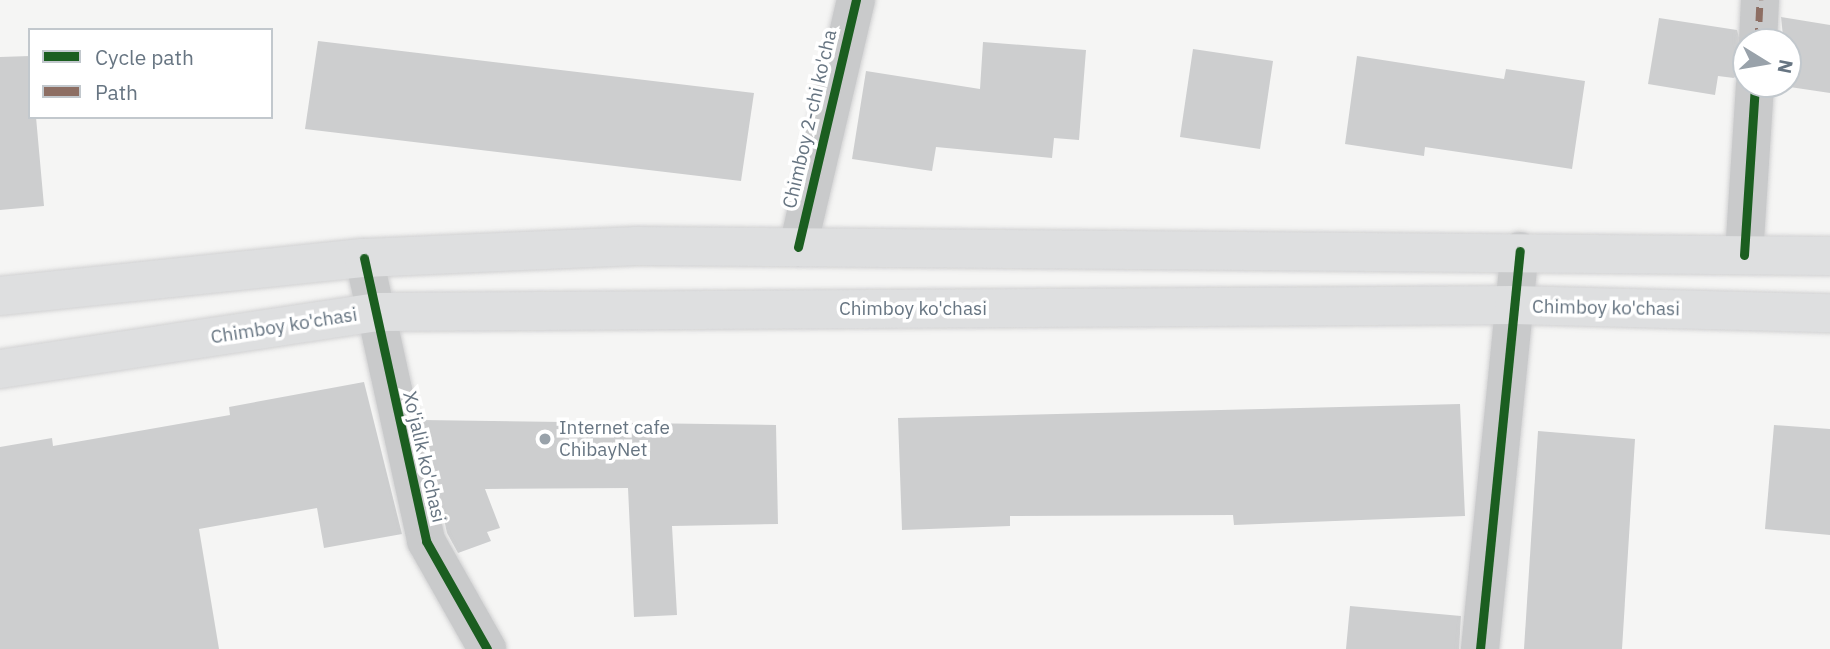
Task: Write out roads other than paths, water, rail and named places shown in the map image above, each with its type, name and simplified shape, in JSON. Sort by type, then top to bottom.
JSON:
[{"type":"main road","points":[[0,296],[364,258],[637,246],[1520,251],[1830,256]]},
{"type":"main road","name":"Chimboy ko'chasi","points":[[0,369],[376,312],[1514,305],[1830,313]]},
{"type":"street","name":"Chimboy 2-chi ko'cha","points":[[798,247],[856,0]]},
{"type":"street","points":[[1759,28],[1760,0]]},
{"type":"street","points":[[1744,255],[1754,98]]},
{"type":"street","points":[[1480,649],[1520,251]]},
{"type":"street","name":"Xo'jalik ko'chasi","points":[[364,258],[398,438],[426,541],[487,649]]},
{"type":"place","name":"Internet cafe ChibayNet","points":[[545,439]]}]
